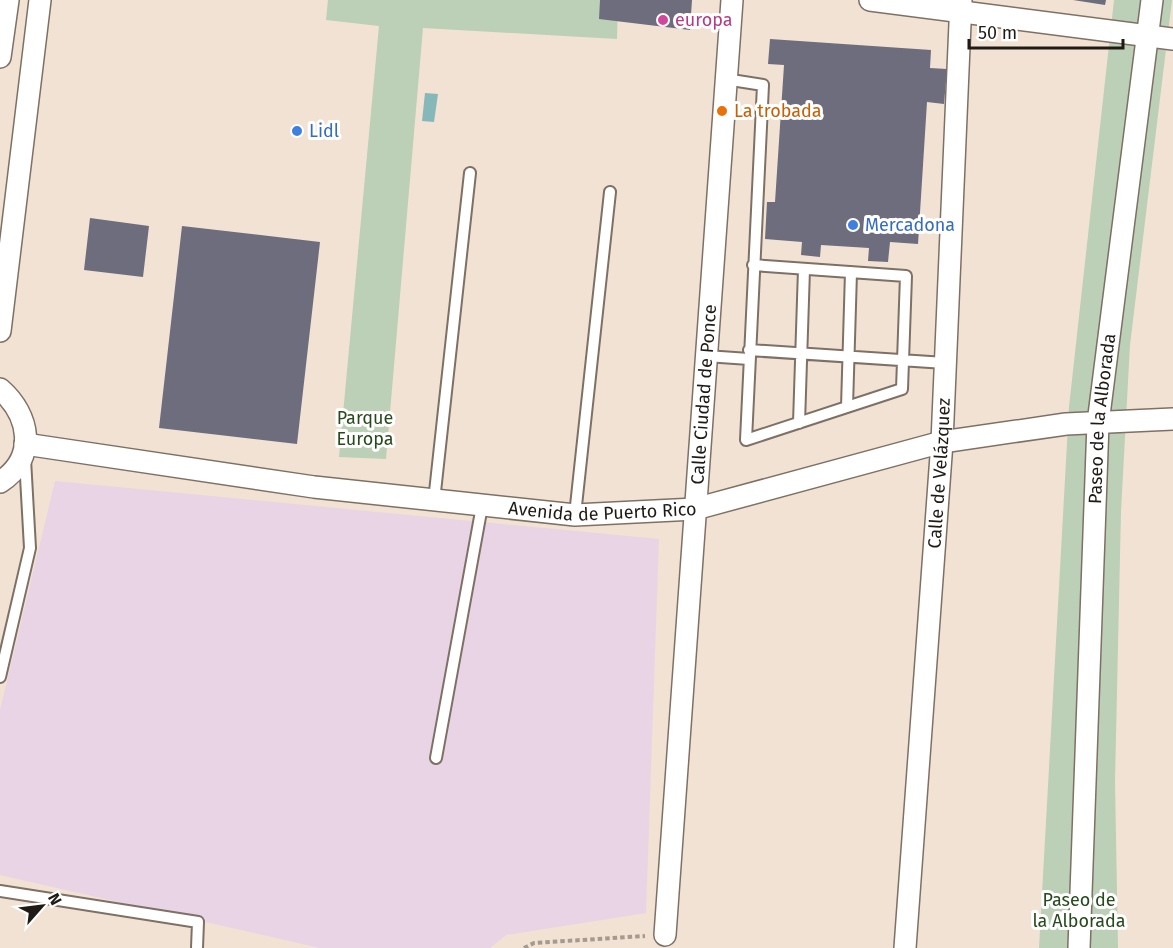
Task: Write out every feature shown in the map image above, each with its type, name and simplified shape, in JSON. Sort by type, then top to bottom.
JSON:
[{"type":"street","points":[[0,57],[8,0]]},
{"type":"street","points":[[0,331],[40,0]]},
{"type":"street","name":"Calle Ciudad de Ponce","points":[[665,935],[732,0]]},
{"type":"street","points":[[870,0],[961,5],[1173,39]]},
{"type":"street","name":"Paseo de la Alborada","points":[[1079,948],[1098,423],[1152,0]]},
{"type":"street","name":"Calle de Velázquez","points":[[905,948],[942,442],[961,5]]},
{"type":"street","points":[[0,389],[13,400],[23,417],[26,435],[25,444],[15,469],[0,482]]},
{"type":"street","name":"Avenida de Puerto Rico","points":[[25,444],[434,501],[575,515],[695,509],[942,442],[1066,424],[1173,419]]},
{"type":"lane","points":[[725,79],[763,85],[753,265],[746,440],[902,390],[905,360],[906,276],[753,265]]},
{"type":"lane","points":[[434,501],[470,173]]},
{"type":"lane","points":[[575,515],[610,192]]},
{"type":"lane","points":[[799,423],[804,269]]},
{"type":"lane","points":[[847,407],[851,272]]},
{"type":"lane","points":[[706,356],[801,354],[945,363]]},
{"type":"lane","points":[[0,677],[30,548],[25,444]]},
{"type":"lane","points":[[436,758],[482,506]]},
{"type":"lane","points":[[0,891],[198,922],[197,948]]},
{"type":"path","points":[[524,948],[534,943],[665,935]]},
{"type":"shaded area","points":[[55,481],[659,539],[646,913],[506,935],[490,948],[320,948],[0,875],[0,710]]},
{"type":"green space","name":"Parque Europa","points":[[328,0],[618,0],[617,39],[423,28],[386,459],[339,457],[379,26],[326,20]]},
{"type":"green space","name":"Paseo de la Alborada","points":[[1114,0],[1172,0],[1130,345],[1121,511],[1115,781],[1118,948],[1039,948],[1069,407]]},
{"type":"water","points":[[425,93],[438,94],[434,122],[422,121]]},
{"type":"building","points":[[600,0],[692,0],[690,30],[599,19]]},
{"type":"building","points":[[1073,0],[1106,0],[1105,5]]},
{"type":"building","points":[[770,39],[931,50],[930,68],[947,69],[944,104],[927,102],[918,244],[890,242],[888,262],[868,261],[869,248],[821,245],[820,257],[801,255],[802,242],[765,239],[767,202],[775,202],[784,65],[768,64]]},
{"type":"building","points":[[90,218],[149,226],[143,277],[84,270]]},
{"type":"building","points":[[182,226],[320,242],[297,444],[159,428]]},
{"type":"place","name":"europa","points":[[663,20]]},
{"type":"place","name":"La trobada","points":[[722,111]]},
{"type":"place","name":"Lidl","points":[[297,131]]},
{"type":"place","name":"Mercadona","points":[[853,225]]}]
